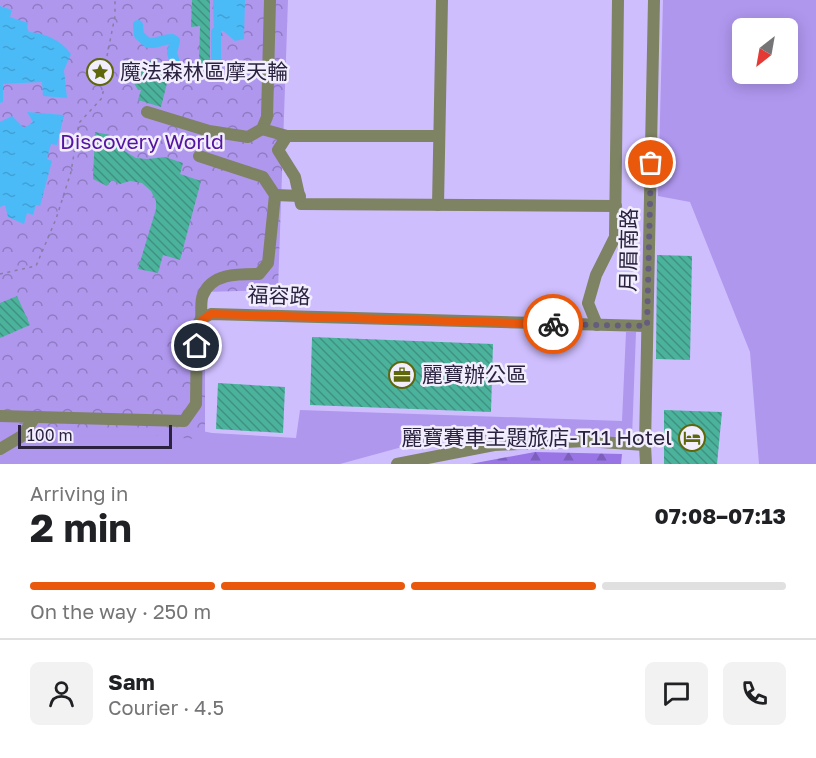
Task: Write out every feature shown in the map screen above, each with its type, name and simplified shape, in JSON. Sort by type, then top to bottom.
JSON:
[{"type":"street","points":[[147,112],[209,131],[248,137],[262,129],[267,117],[270,0]]},
{"type":"street","points":[[438,205],[442,0]]},
{"type":"street","points":[[597,325],[588,303],[596,275],[615,237],[618,0]]},
{"type":"street","name":"月眉南路","points":[[646,464],[654,0]]},
{"type":"street","points":[[262,129],[287,136],[439,136]]},
{"type":"street","points":[[287,136],[278,150],[295,177],[302,204],[616,206]]},
{"type":"street","points":[[0,416],[184,421],[196,404],[197,326],[201,319],[202,296],[213,281],[236,274],[259,274],[268,263],[275,195],[263,177],[199,156]]},
{"type":"street","points":[[275,195],[300,196]]},
{"type":"street","name":"福容路","points":[[201,319],[211,314],[647,326]]},
{"type":"street","points":[[0,449],[22,436],[35,417]]},
{"type":"street","points":[[397,464],[494,445],[586,441],[645,445]]},
{"type":"path","points":[[107,56],[115,16],[115,0]]},
{"type":"path","points":[[0,274],[36,266],[56,219],[71,172],[79,123],[102,98],[104,87]]},
{"type":"shaded area","points":[[0,0],[816,0],[816,464],[0,464]]},
{"type":"green space","name":"Discovery World","points":[[0,0],[288,0],[278,290],[205,292],[205,440],[0,422]]},
{"type":"green space","points":[[663,0],[816,0],[816,464],[759,464],[750,352],[690,202],[658,196]]},
{"type":"green space","points":[[626,332],[636,332],[632,437],[498,435],[413,444],[340,464],[0,464],[0,422],[182,427],[212,433],[296,438],[300,410],[622,421]]},
{"type":"green space","points":[[535,452],[622,454],[621,464],[470,464]]},
{"type":"water","points":[[213,0],[245,0],[244,39],[235,41],[223,31],[214,32]]},
{"type":"water","points":[[0,6],[12,10],[10,17],[28,23],[29,32],[52,38],[71,54],[64,70],[67,98],[43,96],[42,82],[3,84],[3,102],[0,103]]},
{"type":"water","points":[[27,112],[64,115],[57,145],[51,144],[47,159],[52,161],[40,206],[36,205],[33,215],[27,213],[24,224],[8,217],[5,205],[0,207],[0,122],[12,116],[24,128],[33,122]]},
{"type":"building","points":[[192,0],[210,0],[210,65],[199,64],[200,26],[191,27]]},
{"type":"building","points":[[156,58],[168,79],[161,107],[138,100],[141,90],[138,90],[129,75],[135,72],[136,68]]},
{"type":"building","points":[[95,132],[110,135],[123,150],[136,158],[165,157],[183,163],[180,174],[201,181],[180,260],[163,255],[158,273],[138,269],[156,209],[156,201],[151,191],[142,183],[130,181],[120,184],[112,180],[107,186],[93,179]]},
{"type":"building","points":[[657,255],[692,256],[690,360],[656,359]]},
{"type":"building","points":[[17,296],[30,325],[0,338],[0,303]]},
{"type":"building","name":"麗寶辦公區","points":[[312,337],[493,344],[491,412],[310,405]]},
{"type":"building","points":[[218,383],[285,387],[283,433],[216,429]]},
{"type":"building","name":"麗寶賽車主題旅店-T11 Hotel","points":[[664,410],[722,412],[717,464],[664,464]]},
{"type":"waterway","points":[[138,25],[139,35],[148,43],[169,39],[175,41],[172,53],[176,66],[187,72],[198,74],[208,70],[216,60],[216,32]]},
{"type":"way so far","points":[[553,324],[647,326],[651,163]]},
{"type":"place","name":"魔法森林區摩天輪","points":[[100,72]]},
{"type":"place","name":"麗寶辦公區","points":[[402,375]]},
{"type":"place","name":"麗寶賽車主題旅店-T11 Hotel","points":[[692,438]]},
{"type":"route","points":[[197,346],[197,326],[201,319],[211,314],[553,324]]}]
